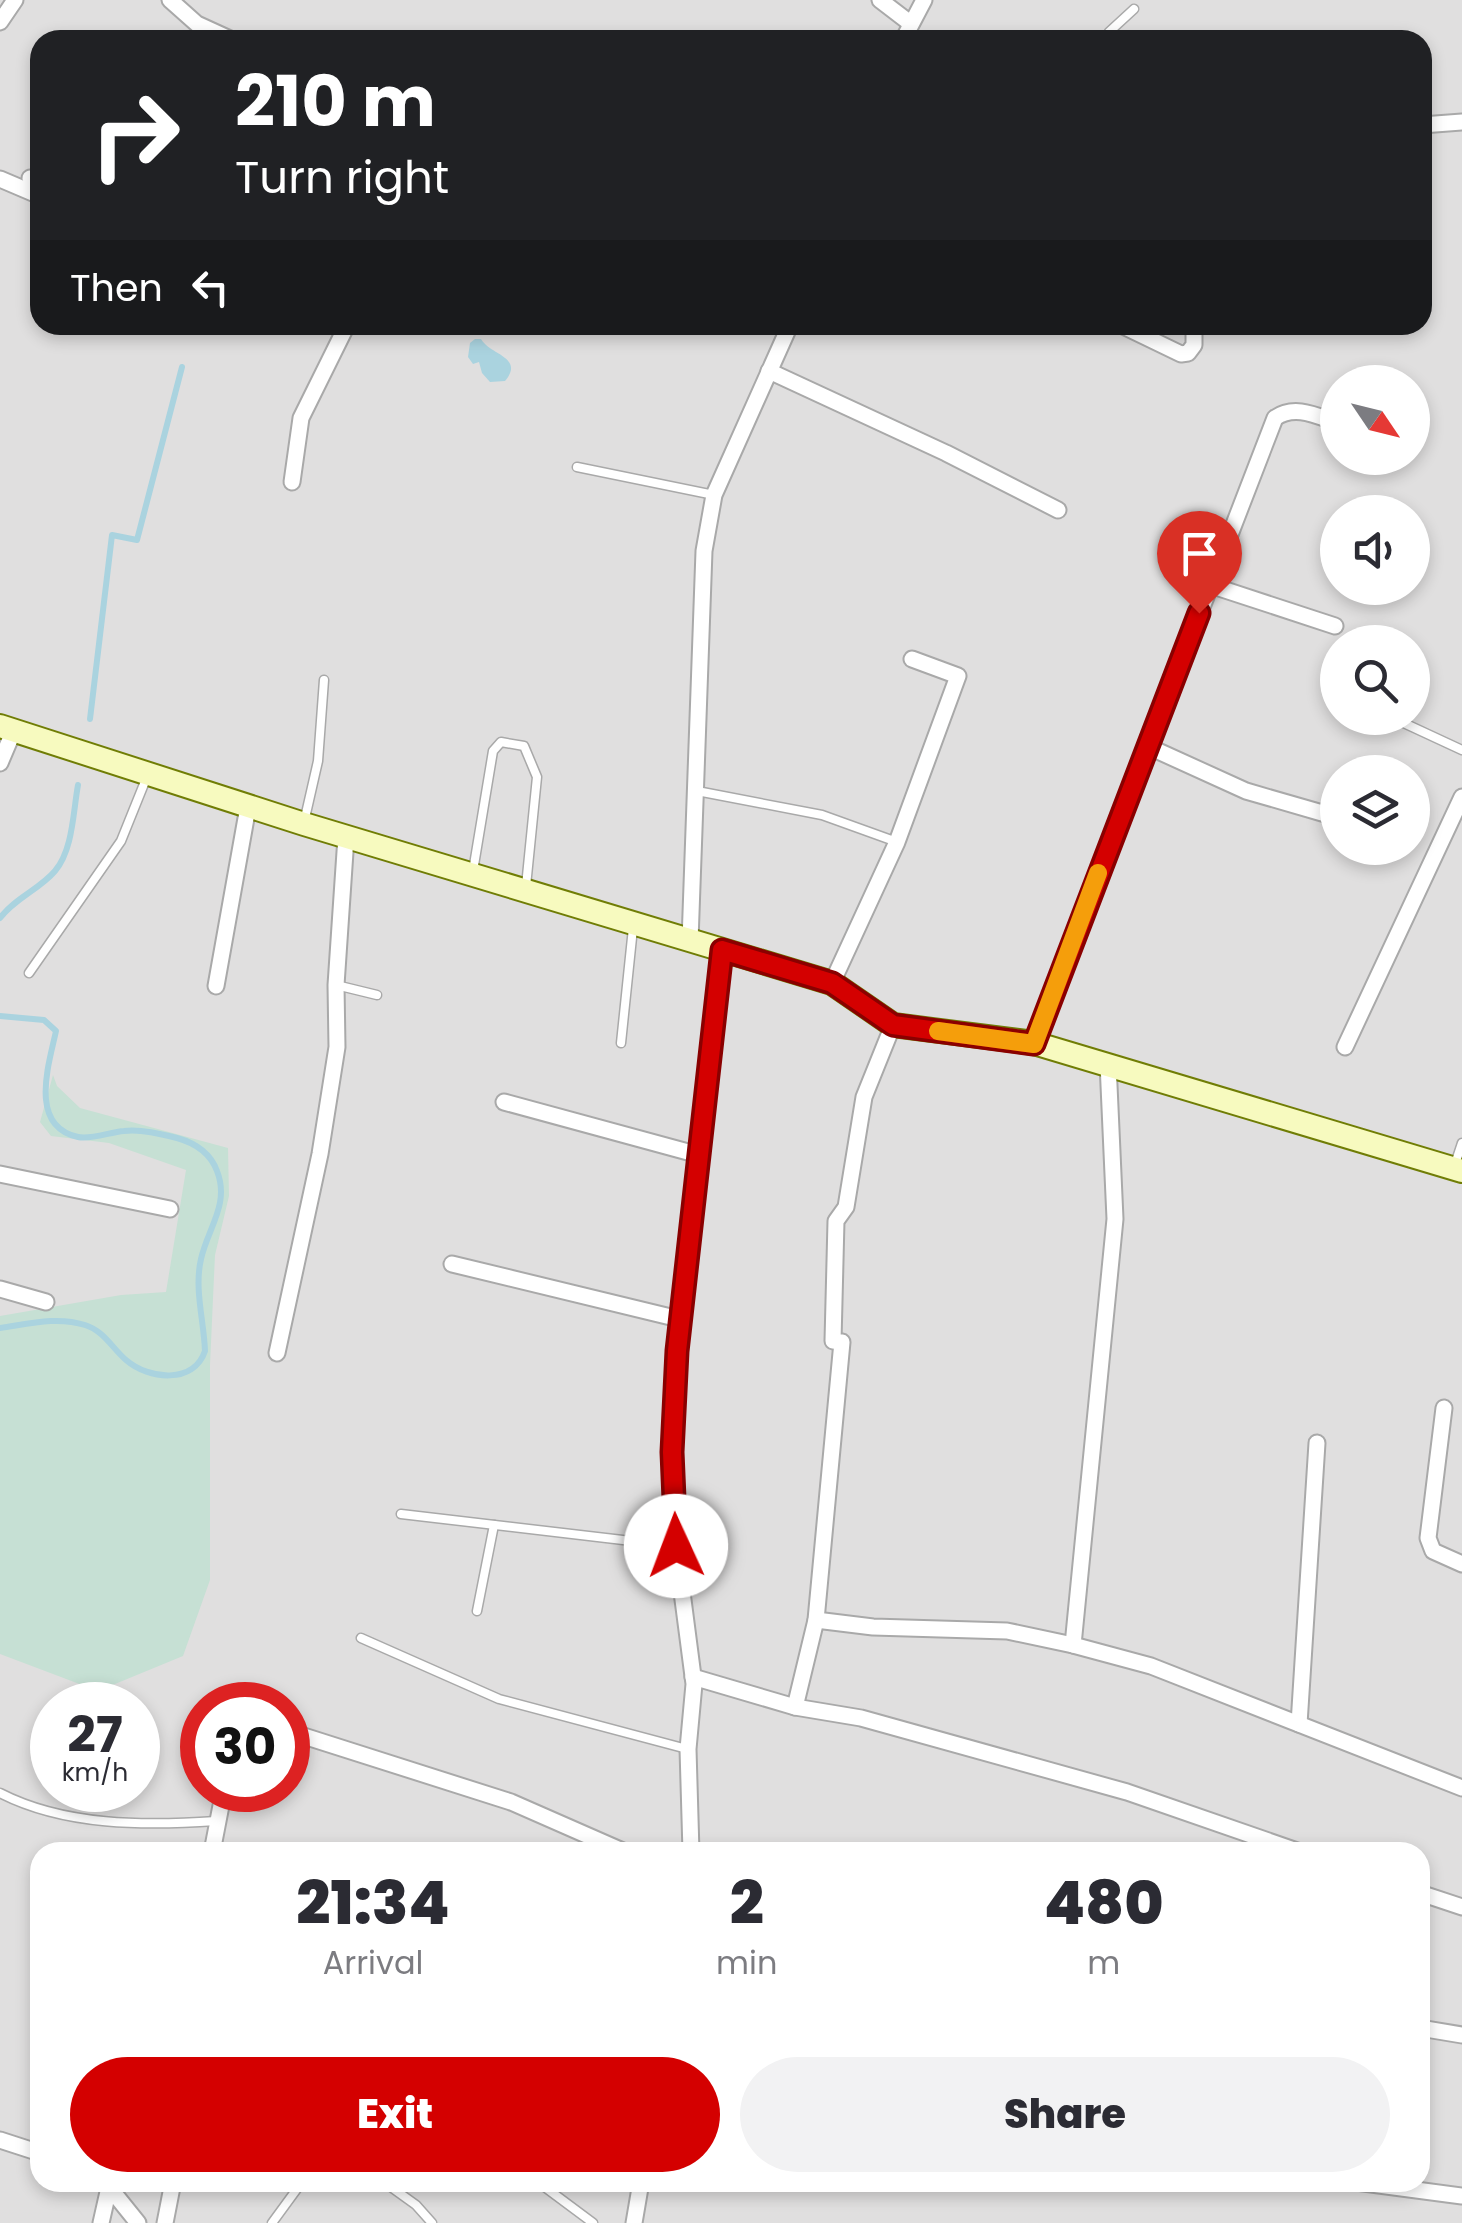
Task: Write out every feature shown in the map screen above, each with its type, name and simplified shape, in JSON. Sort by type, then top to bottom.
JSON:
[{"type":"street","points":[[0,22],[15,0]]},
{"type":"street","points":[[170,0],[197,24],[210,30]]},
{"type":"street","points":[[880,0],[910,23]]},
{"type":"street","points":[[907,30],[924,0]]},
{"type":"street","points":[[194,30],[197,24]]},
{"type":"street","points":[[1432,124],[1462,122]]},
{"type":"street","points":[[0,179],[30,192]]},
{"type":"street","points":[[292,482],[300,418],[342,335]]},
{"type":"street","points":[[690,941],[704,551],[714,494],[785,335]]},
{"type":"street","points":[[1142,335],[1181,354],[1188,353],[1194,345],[1194,335]]},
{"type":"street","points":[[769,371],[1058,510]]},
{"type":"street","points":[[1034,1044],[1275,418],[1285,411],[1298,410],[1320,417]]},
{"type":"street","points":[[1210,585],[1332,625]]},
{"type":"street","points":[[832,983],[897,842],[958,676],[912,660]]},
{"type":"street","points":[[0,762],[7,728],[525,893],[832,983],[893,1025],[1034,1044],[1458,1170]]},
{"type":"street","points":[[1147,746],[1246,791],[1320,813]]},
{"type":"street","points":[[1346,1047],[1462,797]]},
{"type":"street","points":[[216,986],[248,807]]},
{"type":"street","points":[[277,1353],[320,1154],[337,1047],[336,985],[346,837]]},
{"type":"street","points":[[694,1842],[688,1750],[693,1676],[676,1546],[672,1452],[679,1319],[722,950]]},
{"type":"street","points":[[794,1707],[816,1620],[842,1342],[833,1341],[836,1221],[846,1206],[864,1097],[893,1025]]},
{"type":"street","points":[[1073,1645],[1116,1219],[1108,1063]]},
{"type":"street","points":[[504,1102],[699,1155]]},
{"type":"street","points":[[0,1174],[170,1208]]},
{"type":"street","points":[[452,1264],[679,1319]]},
{"type":"street","points":[[0,1289],[46,1302]]},
{"type":"street","points":[[1444,1408],[1428,1538],[1433,1551],[1462,1564]]},
{"type":"street","points":[[1299,1724],[1317,1444]]},
{"type":"street","points":[[816,1620],[873,1628],[1006,1631],[1073,1645],[1151,1666],[1462,1788]]},
{"type":"street","points":[[693,1676],[794,1707],[861,1718],[1127,1792],[1271,1842]]},
{"type":"street","points":[[310,1739],[511,1802],[602,1842]]},
{"type":"street","points":[[213,1842],[218,1812]]},
{"type":"street","points":[[1430,1896],[1462,1906]]},
{"type":"street","points":[[1430,2029],[1462,2034]]},
{"type":"street","points":[[0,2140],[30,2150]]},
{"type":"street","points":[[101,2223],[107,2192]]},
{"type":"street","points":[[114,2192],[138,2223]]},
{"type":"street","points":[[165,2223],[172,2192]]},
{"type":"street","points":[[634,2223],[639,2192]]},
{"type":"street","points":[[1430,2192],[1462,2196]]},
{"type":"lane","points":[[1111,30],[1134,9]]},
{"type":"lane","points":[[577,467],[714,494]]},
{"type":"lane","points":[[304,824],[318,760],[324,680]]},
{"type":"lane","points":[[1430,735],[1462,750]]},
{"type":"lane","points":[[473,875],[492,750],[501,742],[524,746],[537,777],[525,893]]},
{"type":"lane","points":[[29,972],[121,841],[148,774]]},
{"type":"lane","points":[[696,791],[822,816],[897,842]]},
{"type":"lane","points":[[621,1043],[634,924]]},
{"type":"lane","points":[[336,985],[377,995]]},
{"type":"lane","points":[[1458,1170],[1462,1143]]},
{"type":"lane","points":[[401,1514],[676,1546]]},
{"type":"lane","points":[[477,1611],[494,1525]]},
{"type":"lane","points":[[361,1638],[500,1699],[688,1750]]},
{"type":"lane","points":[[0,1793],[27,1807],[78,1816],[156,1825],[216,1821]]},
{"type":"lane","points":[[272,2223],[295,2192]]},
{"type":"lane","points":[[397,2192],[432,2223]]},
{"type":"lane","points":[[551,2192],[593,2223]]},
{"type":"shaded area","points":[[0,0],[1462,0],[1462,2223],[0,2223]]},
{"type":"green space","points":[[53,1075],[57,1086],[80,1108],[228,1148],[229,1196],[215,1255],[210,1365],[210,1580],[183,1656],[120,1682],[74,1682],[0,1654],[0,1316],[121,1295],[166,1292],[186,1170],[109,1143],[51,1136],[40,1122]]},
{"type":"water","points":[[481,339],[509,361],[510,373],[505,381],[490,382],[479,362],[473,364],[468,357],[470,343]]},
{"type":"waterway","points":[[90,719],[112,535],[137,540],[182,367]]},
{"type":"waterway","points":[[0,918],[61,862],[69,842],[78,785]]},
{"type":"waterway","points":[[0,1016],[44,1020],[56,1031],[46,1092],[52,1120],[62,1131],[83,1138],[137,1131],[184,1140],[210,1159],[217,1171],[221,1194],[199,1270],[205,1351],[191,1369],[170,1375],[146,1372],[126,1360],[97,1331],[74,1322],[0,1328]]},
{"type":"slow traffic","points":[[938,1031],[1034,1044],[1098,873]]},
{"type":"route","points":[[676,1546],[672,1452],[679,1319],[722,950],[832,983],[893,1025],[1034,1044],[1199,613]]}]
